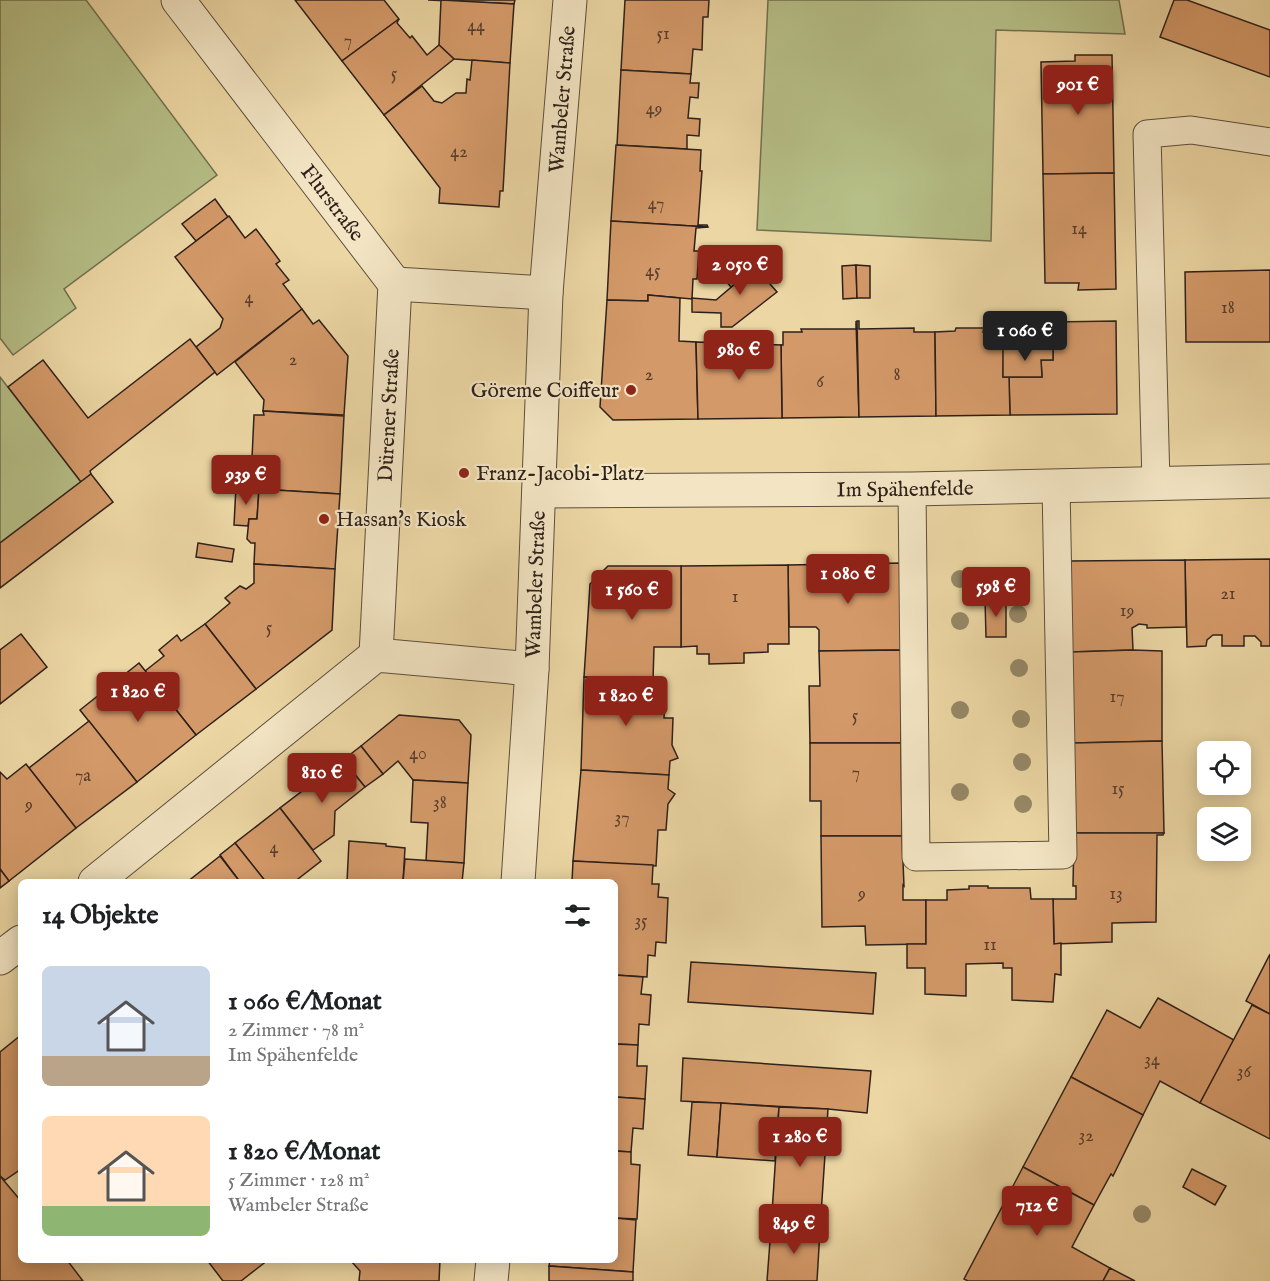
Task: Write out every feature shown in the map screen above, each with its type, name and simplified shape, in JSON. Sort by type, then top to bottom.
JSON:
[{"type":"street","name":"Flurstraße","points":[[178,0],[395,284]]},
{"type":"street","name":"Wambeler Straße","points":[[518,879],[532,669],[546,293],[570,0]]},
{"type":"street","points":[[395,284],[546,293]]},
{"type":"street","name":"Dürener Straße","points":[[376,655],[395,284]]},
{"type":"street","name":"Im Spähenfelde","points":[[539,491],[912,489],[1270,481]]},
{"type":"street","points":[[99,879],[376,655],[532,669]]},
{"type":"street","points":[[0,958],[18,944]]},
{"type":"street","points":[[491,1281],[493,1263]]},
{"type":"lane","points":[[1156,483],[1147,134],[1191,130],[1270,142]]},
{"type":"lane","points":[[912,489],[916,857],[1063,855],[1056,485]]},
{"type":"green space","points":[[0,0],[86,0],[217,175],[64,289],[76,308],[13,355],[0,338]]},
{"type":"green space","points":[[768,0],[1119,0],[1125,34],[996,30],[991,241],[757,230]]},
{"type":"green space","points":[[0,377],[81,482],[0,543]]},
{"type":"building","points":[[295,0],[384,0],[399,19],[342,61]]},
{"type":"building","points":[[428,0],[515,0],[514,4]]},
{"type":"building","points":[[441,0],[514,4],[510,63],[454,59],[439,45]]},
{"type":"building","points":[[625,0],[709,0],[708,17],[703,17],[702,50],[693,49],[691,74],[621,70]]},
{"type":"building","points":[[1174,0],[1187,0],[1270,30],[1270,77],[1160,37]]},
{"type":"building","points":[[399,19],[397,23],[410,38],[412,36],[427,55],[439,45],[454,59],[384,115],[342,61]]},
{"type":"building","points":[[1075,55],[1112,55],[1114,173],[1043,174],[1041,62],[1075,61]]},
{"type":"building","points":[[472,60],[510,63],[503,191],[500,191],[499,207],[439,203],[440,188],[384,115],[422,86],[434,101],[442,103],[456,93],[466,93]]},
{"type":"building","points":[[621,70],[691,74],[690,83],[699,83],[698,98],[690,97],[688,118],[700,119],[699,136],[687,135],[687,149],[617,145]]},
{"type":"building","points":[[616,145],[701,150],[700,171],[702,171],[698,225],[708,227],[611,221]]},
{"type":"building","points":[[1114,173],[1116,289],[1078,290],[1079,283],[1045,283],[1043,174]]},
{"type":"building","points":[[215,199],[228,217],[196,241],[182,224]]},
{"type":"building","points":[[229,216],[245,238],[256,229],[280,261],[276,264],[289,280],[283,284],[302,309],[217,375],[196,347],[220,328],[223,319],[175,257]]},
{"type":"building","points":[[611,221],[708,227],[696,228],[694,251],[699,251],[697,279],[693,279],[692,299],[648,295],[648,301],[607,300]]},
{"type":"building","points":[[760,253],[773,268],[763,276],[777,292],[732,327],[721,327],[721,313],[692,312],[692,298],[716,300],[756,266],[757,256]]},
{"type":"building","points":[[747,259],[755,267],[731,287],[724,279]]},
{"type":"building","points":[[856,265],[857,298],[843,299],[842,266]]},
{"type":"building","points":[[856,265],[870,266],[870,298],[857,298]]},
{"type":"building","points":[[1270,270],[1270,342],[1186,342],[1185,272]]},
{"type":"building","points":[[648,295],[680,298],[679,341],[696,342],[698,419],[613,420],[600,407],[607,300],[648,301]]},
{"type":"building","points":[[302,309],[313,324],[319,320],[348,356],[344,415],[263,411],[264,400],[235,362]]},
{"type":"building","points":[[856,321],[859,417],[782,418],[781,345],[783,345],[783,332],[802,332],[801,329],[856,329]]},
{"type":"building","points":[[857,321],[859,321],[859,329],[914,328],[914,332],[935,332],[936,416],[859,417]]},
{"type":"building","points":[[1116,321],[1117,414],[1010,415],[1009,377],[1042,377],[1041,360],[1053,360],[1053,322]]},
{"type":"building","points":[[956,328],[984,328],[983,332],[1004,332],[1003,377],[1009,377],[1010,415],[936,416],[935,332],[955,331]]},
{"type":"building","points":[[190,339],[215,372],[90,471],[91,474],[81,482],[8,387],[43,360],[88,418]]},
{"type":"building","points":[[696,342],[781,345],[782,418],[698,419]]},
{"type":"building","points":[[1003,348],[1053,348],[1053,360],[1041,360],[1042,377],[1003,377]]},
{"type":"building","points":[[263,411],[344,416],[340,494],[259,489],[260,458],[252,458],[254,415],[264,415]]},
{"type":"building","points":[[233,457],[260,458],[259,489],[231,487]]},
{"type":"building","points":[[91,474],[113,502],[0,588],[0,543]]},
{"type":"building","points":[[236,487],[259,489],[257,519],[249,519],[248,526],[234,525]]},
{"type":"building","points":[[259,489],[340,494],[335,569],[254,564],[255,543],[247,539],[249,519],[257,519]]},
{"type":"building","points":[[198,543],[234,549],[232,562],[196,557]]},
{"type":"building","points":[[1270,559],[1270,646],[1261,646],[1261,642],[1255,636],[1244,636],[1244,646],[1222,646],[1222,635],[1213,635],[1207,640],[1206,646],[1187,647],[1185,560]]},
{"type":"building","points":[[1185,560],[1186,627],[1147,628],[1147,625],[1139,624],[1132,628],[1133,650],[1071,652],[1070,561]]},
{"type":"building","points":[[900,563],[901,650],[819,651],[819,630],[816,627],[789,627],[788,565]]},
{"type":"building","points":[[254,564],[335,569],[332,630],[256,689],[205,624],[230,603],[225,598],[240,586],[246,589],[254,583]]},
{"type":"building","points":[[788,565],[789,644],[768,644],[768,652],[744,653],[744,663],[709,664],[709,654],[697,654],[697,646],[681,647],[681,566]]},
{"type":"building","points":[[608,566],[681,566],[681,647],[654,647],[653,680],[666,681],[666,683],[584,677],[590,584]]},
{"type":"building","points":[[1006,598],[1006,637],[986,637],[985,599]]},
{"type":"building","points":[[205,624],[256,689],[196,735],[145,671],[164,656],[159,650],[177,635],[181,641]]},
{"type":"building","points":[[21,634],[47,667],[0,704],[0,650]]},
{"type":"building","points":[[901,650],[901,743],[810,743],[809,686],[820,686],[819,651]]},
{"type":"building","points":[[1162,651],[1162,741],[1073,743],[1071,652]]},
{"type":"building","points":[[139,663],[196,735],[137,782],[80,710]]},
{"type":"building","points":[[584,677],[666,683],[664,718],[673,718],[672,745],[678,758],[670,761],[669,775],[581,770]]},
{"type":"building","points":[[399,715],[459,720],[471,735],[468,783],[413,780],[398,761],[383,774],[361,746]]},
{"type":"building","points":[[89,721],[137,782],[76,828],[29,768]]},
{"type":"building","points":[[1162,741],[1164,833],[1074,833],[1073,743]]},
{"type":"building","points":[[810,743],[901,743],[902,836],[821,836],[821,801],[810,801]]},
{"type":"building","points":[[361,746],[383,774],[365,787],[343,760]]},
{"type":"building","points":[[343,760],[365,787],[335,811],[334,835],[313,850],[280,808]]},
{"type":"building","points":[[26,764],[76,828],[9,881],[0,869],[0,772],[7,779]]},
{"type":"building","points":[[581,770],[669,775],[668,789],[675,794],[668,804],[666,830],[658,830],[656,866],[573,861]]},
{"type":"building","points":[[413,780],[468,783],[464,863],[426,861],[428,823],[411,822]]},
{"type":"building","points":[[280,808],[321,861],[298,879],[264,879],[235,843]]},
{"type":"building","points":[[1074,833],[1164,833],[1157,835],[1156,922],[1112,923],[1112,942],[1054,944],[1053,899],[1076,899],[1076,886],[1073,886]]},
{"type":"building","points":[[821,836],[902,836],[903,900],[926,900],[926,944],[866,945],[865,926],[822,927]]},
{"type":"building","points":[[349,841],[405,848],[403,879],[347,879]]},
{"type":"building","points":[[235,843],[264,879],[238,879],[220,855]]},
{"type":"building","points":[[220,856],[238,879],[191,879]]},
{"type":"building","points":[[405,859],[464,863],[462,879],[403,879]]},
{"type":"building","points":[[573,861],[653,865],[652,884],[659,884],[658,897],[668,898],[666,943],[656,942],[655,956],[648,955],[647,977],[618,975],[618,879],[572,879]]},
{"type":"building","points":[[0,869],[9,881],[0,888]]},
{"type":"building","points":[[969,886],[1030,888],[1031,899],[1053,899],[1054,944],[1061,943],[1061,975],[1055,974],[1053,1002],[1012,1000],[1012,968],[1003,968],[1003,963],[966,964],[966,996],[925,994],[925,968],[907,968],[907,944],[926,944],[926,900],[947,900],[947,890],[969,889]]},
{"type":"building","points":[[1270,954],[1270,1014],[1246,1001]]},
{"type":"building","points":[[691,962],[876,973],[873,1014],[688,1002]]},
{"type":"building","points":[[618,975],[643,977],[641,994],[651,995],[649,1025],[639,1024],[638,1045],[618,1044]]},
{"type":"building","points":[[1158,998],[1234,1040],[1200,1103],[1160,1081],[1143,1115],[1071,1077],[1107,1010],[1140,1028]]},
{"type":"building","points":[[1252,1005],[1270,1014],[1270,1139],[1200,1103]]},
{"type":"building","points":[[18,1037],[18,1171],[5,1180],[0,1176],[0,1052]]},
{"type":"building","points":[[618,1044],[638,1045],[637,1066],[647,1066],[645,1099],[618,1097]]},
{"type":"building","points":[[683,1058],[871,1071],[867,1113],[681,1101]]},
{"type":"building","points":[[1071,1077],[1143,1115],[1113,1176],[1111,1174],[1094,1205],[1023,1167]]},
{"type":"building","points":[[618,1097],[645,1099],[643,1129],[633,1128],[631,1152],[618,1151]]},
{"type":"building","points":[[692,1102],[721,1103],[717,1157],[688,1155]]},
{"type":"building","points":[[721,1103],[779,1107],[775,1161],[717,1157]]},
{"type":"building","points":[[779,1107],[828,1109],[820,1230],[771,1228]]},
{"type":"building","points":[[618,1151],[631,1152],[631,1164],[640,1165],[637,1219],[618,1218]]},
{"type":"building","points":[[1023,1167],[1094,1205],[1072,1247],[1110,1268],[1103,1281],[968,1281],[964,1279]]},
{"type":"building","points":[[1192,1169],[1226,1186],[1215,1205],[1183,1187]]},
{"type":"building","points":[[0,1176],[18,1197],[18,1263],[69,1263],[83,1281],[0,1281]]},
{"type":"building","points":[[618,1218],[636,1220],[633,1272],[549,1266],[550,1263],[618,1263]]},
{"type":"building","points":[[771,1228],[820,1230],[817,1281],[767,1281]]},
{"type":"building","points":[[209,1263],[264,1263],[241,1281],[223,1281]]},
{"type":"building","points":[[353,1263],[440,1263],[439,1281],[359,1281],[360,1271]]},
{"type":"building","points":[[549,1266],[633,1272],[633,1281],[549,1281]]},
{"type":"building","points":[[1110,1268],[1135,1281],[1103,1281]]},
{"type":"place","name":"Göreme Coiffeur","points":[[631,390]]},
{"type":"place","name":"Franz-Jacobi-Platz","points":[[464,473]]},
{"type":"place","name":"Hassan's Kiosk","points":[[324,519]]}]
